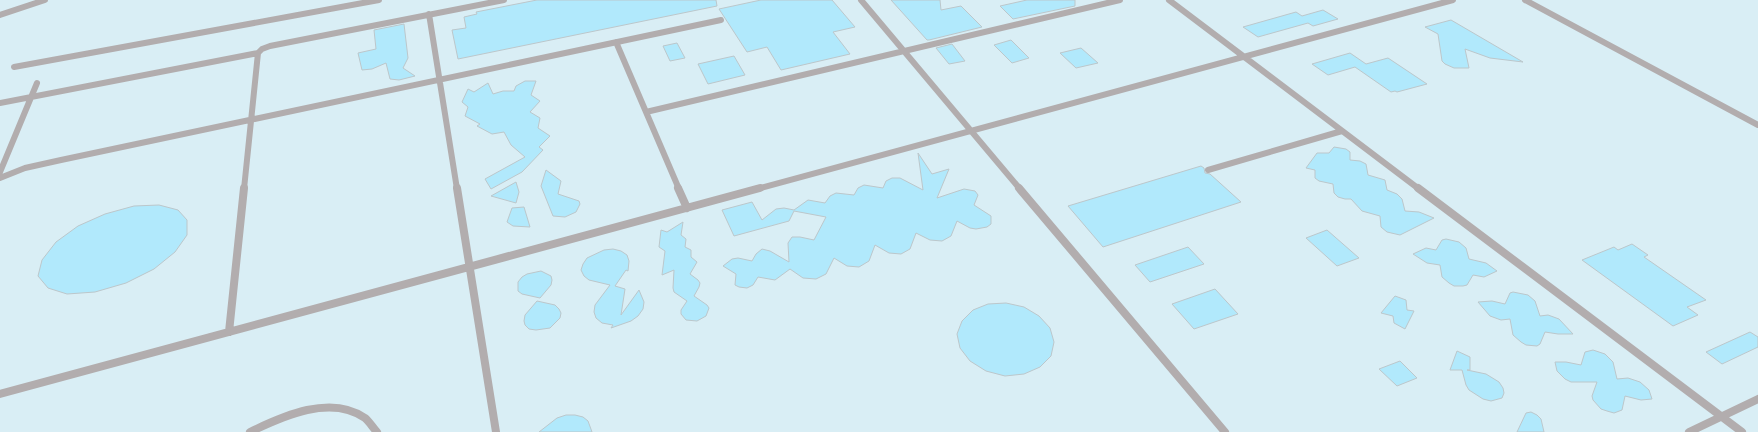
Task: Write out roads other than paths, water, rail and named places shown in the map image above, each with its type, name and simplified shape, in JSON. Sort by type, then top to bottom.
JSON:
[{"type":"lane","points":[[0,15],[45,0]]},
{"type":"lane","points":[[14,66],[379,0]]},
{"type":"lane","points":[[0,103],[258,53],[262,49],[270,46],[504,0]]},
{"type":"lane","points":[[861,0],[1225,432]]},
{"type":"lane","points":[[646,112],[1120,0]]},
{"type":"lane","points":[[1169,0],[1742,432]]},
{"type":"lane","points":[[0,394],[1453,0]]},
{"type":"lane","points":[[1525,0],[1758,125]]},
{"type":"lane","points":[[429,14],[496,432]]},
{"type":"lane","points":[[0,178],[25,168],[721,20]]},
{"type":"lane","points":[[616,42],[687,208]]},
{"type":"lane","points":[[229,332],[258,53]]},
{"type":"lane","points":[[0,172],[37,83]]},
{"type":"lane","points":[[1208,170],[1342,131]]},
{"type":"lane","points":[[1689,432],[1758,399]]},
{"type":"lane","points":[[250,432],[297,414],[331,407],[344,408],[356,412],[372,423],[377,432]]}]
